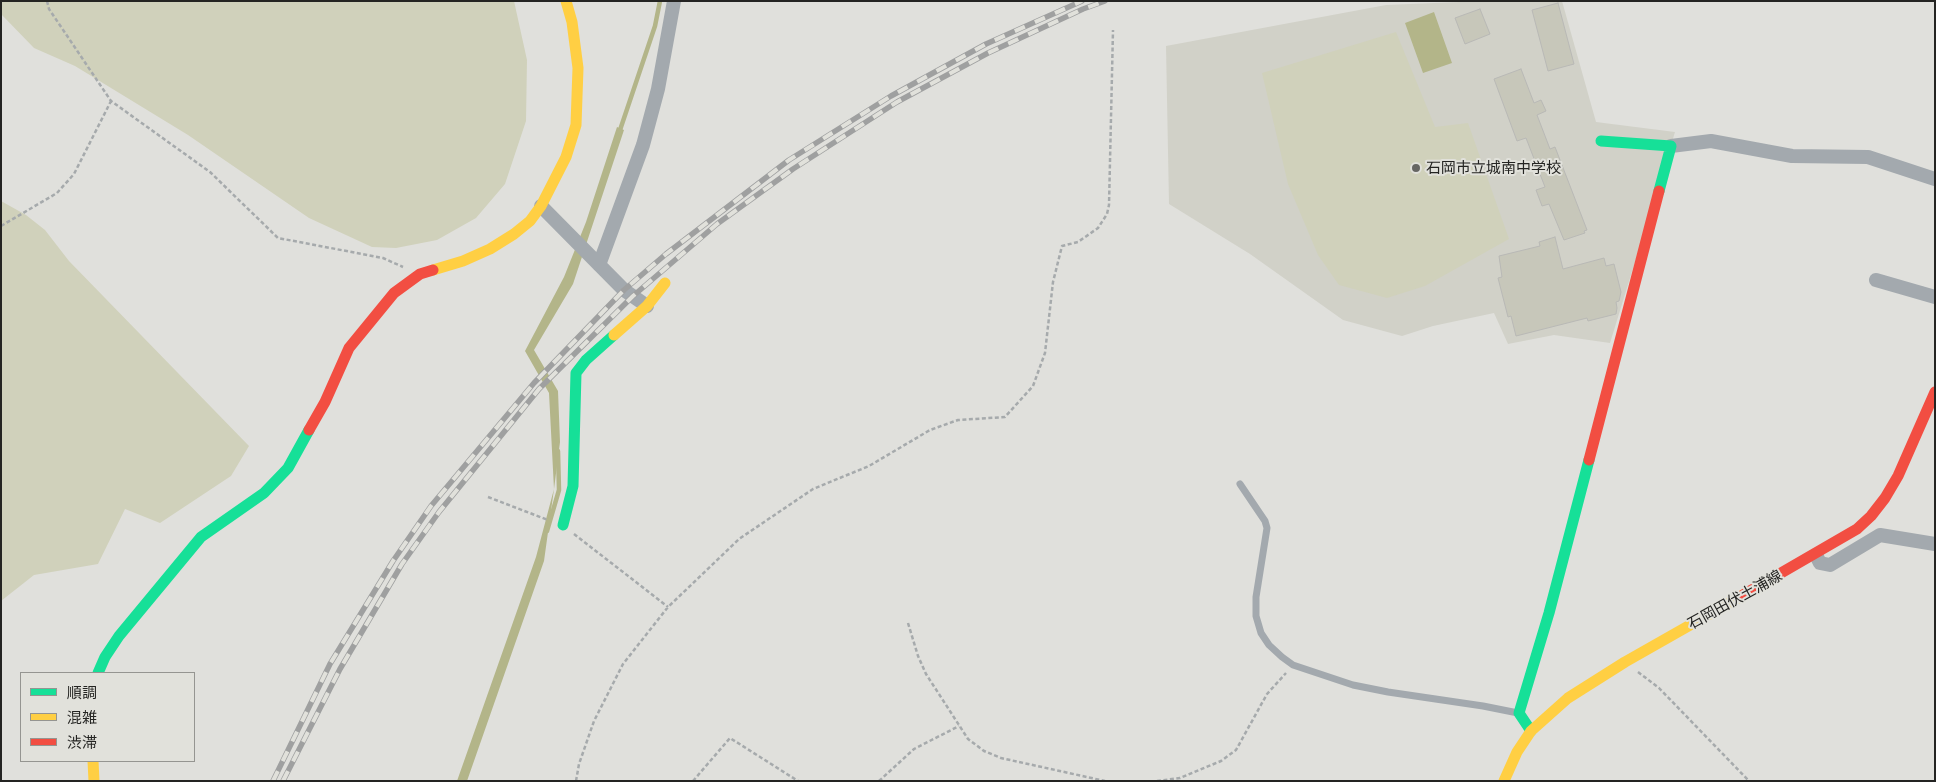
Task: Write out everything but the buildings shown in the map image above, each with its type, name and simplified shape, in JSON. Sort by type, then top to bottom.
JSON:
[{"type":"street","points":[[98,672],[105,657],[119,636],[201,537],[264,493],[288,468],[325,402],[349,348],[394,293],[420,274],[463,261],[490,249],[514,234],[530,220],[541,206],[566,157],[576,125],[578,68],[572,22],[566,1]]},
{"type":"street","points":[[596,263],[643,146],[658,89],[674,1]]},
{"type":"street","points":[[1601,141],[1671,146],[1711,141],[1792,156],[1868,157],[1935,179]]},
{"type":"street","points":[[1531,732],[1518,714],[1549,613],[1671,146]]},
{"type":"street","points":[[541,206],[624,290],[647,306]]},
{"type":"street","points":[[1876,280],[1935,297]]},
{"type":"street","points":[[562,525],[573,486],[576,373],[586,360],[647,306],[665,283]]},
{"type":"street","name":"石岡田伏土浦線","points":[[1504,781],[1517,752],[1531,732],[1568,698],[1624,662],[1816,555],[1857,529],[1871,516],[1885,498],[1898,476],[1935,392]]},
{"type":"street","points":[[1816,555],[1820,563],[1830,565],[1880,535],[1935,544]]},
{"type":"street","points":[[94,762],[94,781]]},
{"type":"lane","points":[[1240,484],[1265,521],[1267,528],[1256,597],[1256,616],[1261,633],[1269,645],[1293,665],[1353,685],[1482,706],[1518,714]]},
{"type":"path","points":[[47,1],[49,10],[111,101],[210,172],[278,238],[383,258],[420,274]]},
{"type":"path","points":[[576,781],[579,764],[594,721],[623,664],[668,607],[739,539],[813,490],[869,466],[930,430],[958,420],[1005,417],[1033,386],[1045,353],[1053,282],[1062,246],[1078,242],[1098,228],[1107,214],[1113,30]]},
{"type":"path","points":[[1,226],[57,193],[63,187],[74,174],[111,101]]},
{"type":"path","points":[[488,497],[562,525],[668,607]]},
{"type":"path","points":[[908,624],[926,674],[968,740],[984,752],[1105,781]]},
{"type":"path","points":[[1624,662],[1659,688],[1749,781]]},
{"type":"path","points":[[1157,781],[1187,776],[1221,760],[1236,750],[1266,694],[1293,665]]},
{"type":"path","points":[[879,781],[914,749],[959,726]]},
{"type":"path","points":[[693,781],[730,738],[798,781]]},
{"type":"shaded area","points":[[1,1],[514,1],[527,60],[526,121],[505,184],[476,218],[437,240],[396,248],[372,247],[309,218],[188,135],[75,66],[34,48],[1,14]]},
{"type":"shaded area","name":"石岡市立城南中学校","points":[[1483,1],[1562,1],[1596,122],[1675,132],[1610,343],[1554,335],[1508,344],[1494,313],[1433,326],[1402,336],[1343,320],[1250,254],[1169,204],[1166,46],[1386,5]]},
{"type":"shaded area","points":[[1434,12],[1452,63],[1423,73],[1405,23]]},
{"type":"shaded area","points":[[1396,32],[1435,127],[1468,123],[1509,239],[1425,286],[1387,298],[1339,285],[1318,255],[1288,184],[1262,73]]},
{"type":"shaded area","points":[[617,127],[624,130],[573,284],[534,350],[558,391],[560,442],[554,489],[549,393],[525,351],[564,277],[586,222]]},
{"type":"shaded area","points":[[1,201],[26,215],[45,230],[69,261],[249,446],[231,476],[160,523],[125,509],[98,564],[34,575],[1,601]]},
{"type":"shaded area","points":[[554,489],[544,561],[467,781],[457,781],[536,557]]},
{"type":"waterway","points":[[619,133],[655,26],[660,1]]},
{"type":"waterway","points":[[547,531],[559,490],[558,451]]},
{"type":"railway","points":[[273,781],[330,664],[393,561],[431,506],[534,383],[624,290],[666,254],[789,160],[891,96],[986,44],[1082,1]]},
{"type":"railway","points":[[283,781],[340,669],[402,564],[439,512],[539,389],[633,296],[717,224],[793,169],[897,102],[988,53],[1083,9],[1105,1]]},
{"type":"traffic: fast","points":[[1601,141],[1671,146],[1659,191]]},
{"type":"traffic: fast","points":[[563,525],[573,486],[576,373],[586,360],[614,335]]},
{"type":"traffic: fast","points":[[98,672],[105,657],[119,636],[201,537],[264,493],[288,468],[309,430]]},
{"type":"traffic: fast","points":[[1531,731],[1519,713],[1549,613],[1589,460]]},
{"type":"traffic: slow","points":[[433,270],[463,261],[490,249],[530,221],[541,206],[566,157],[576,125],[578,68],[572,22],[566,1]]},
{"type":"traffic: slow","points":[[614,335],[647,306],[665,283]]},
{"type":"traffic: slow","points":[[1504,781],[1517,752],[1531,731],[1568,698],[1625,662],[1743,595]]},
{"type":"traffic: slow","points":[[93,762],[94,781]]},
{"type":"traffic: jam","points":[[1589,460],[1659,191]]},
{"type":"traffic: jam","points":[[309,430],[325,402],[349,348],[394,293],[420,274],[433,270]]},
{"type":"traffic: jam","points":[[1743,595],[1857,529],[1871,516],[1885,498],[1898,476],[1935,392]]},
{"type":"place","name":"石岡市立城南中学校","points":[[1416,168]]}]
